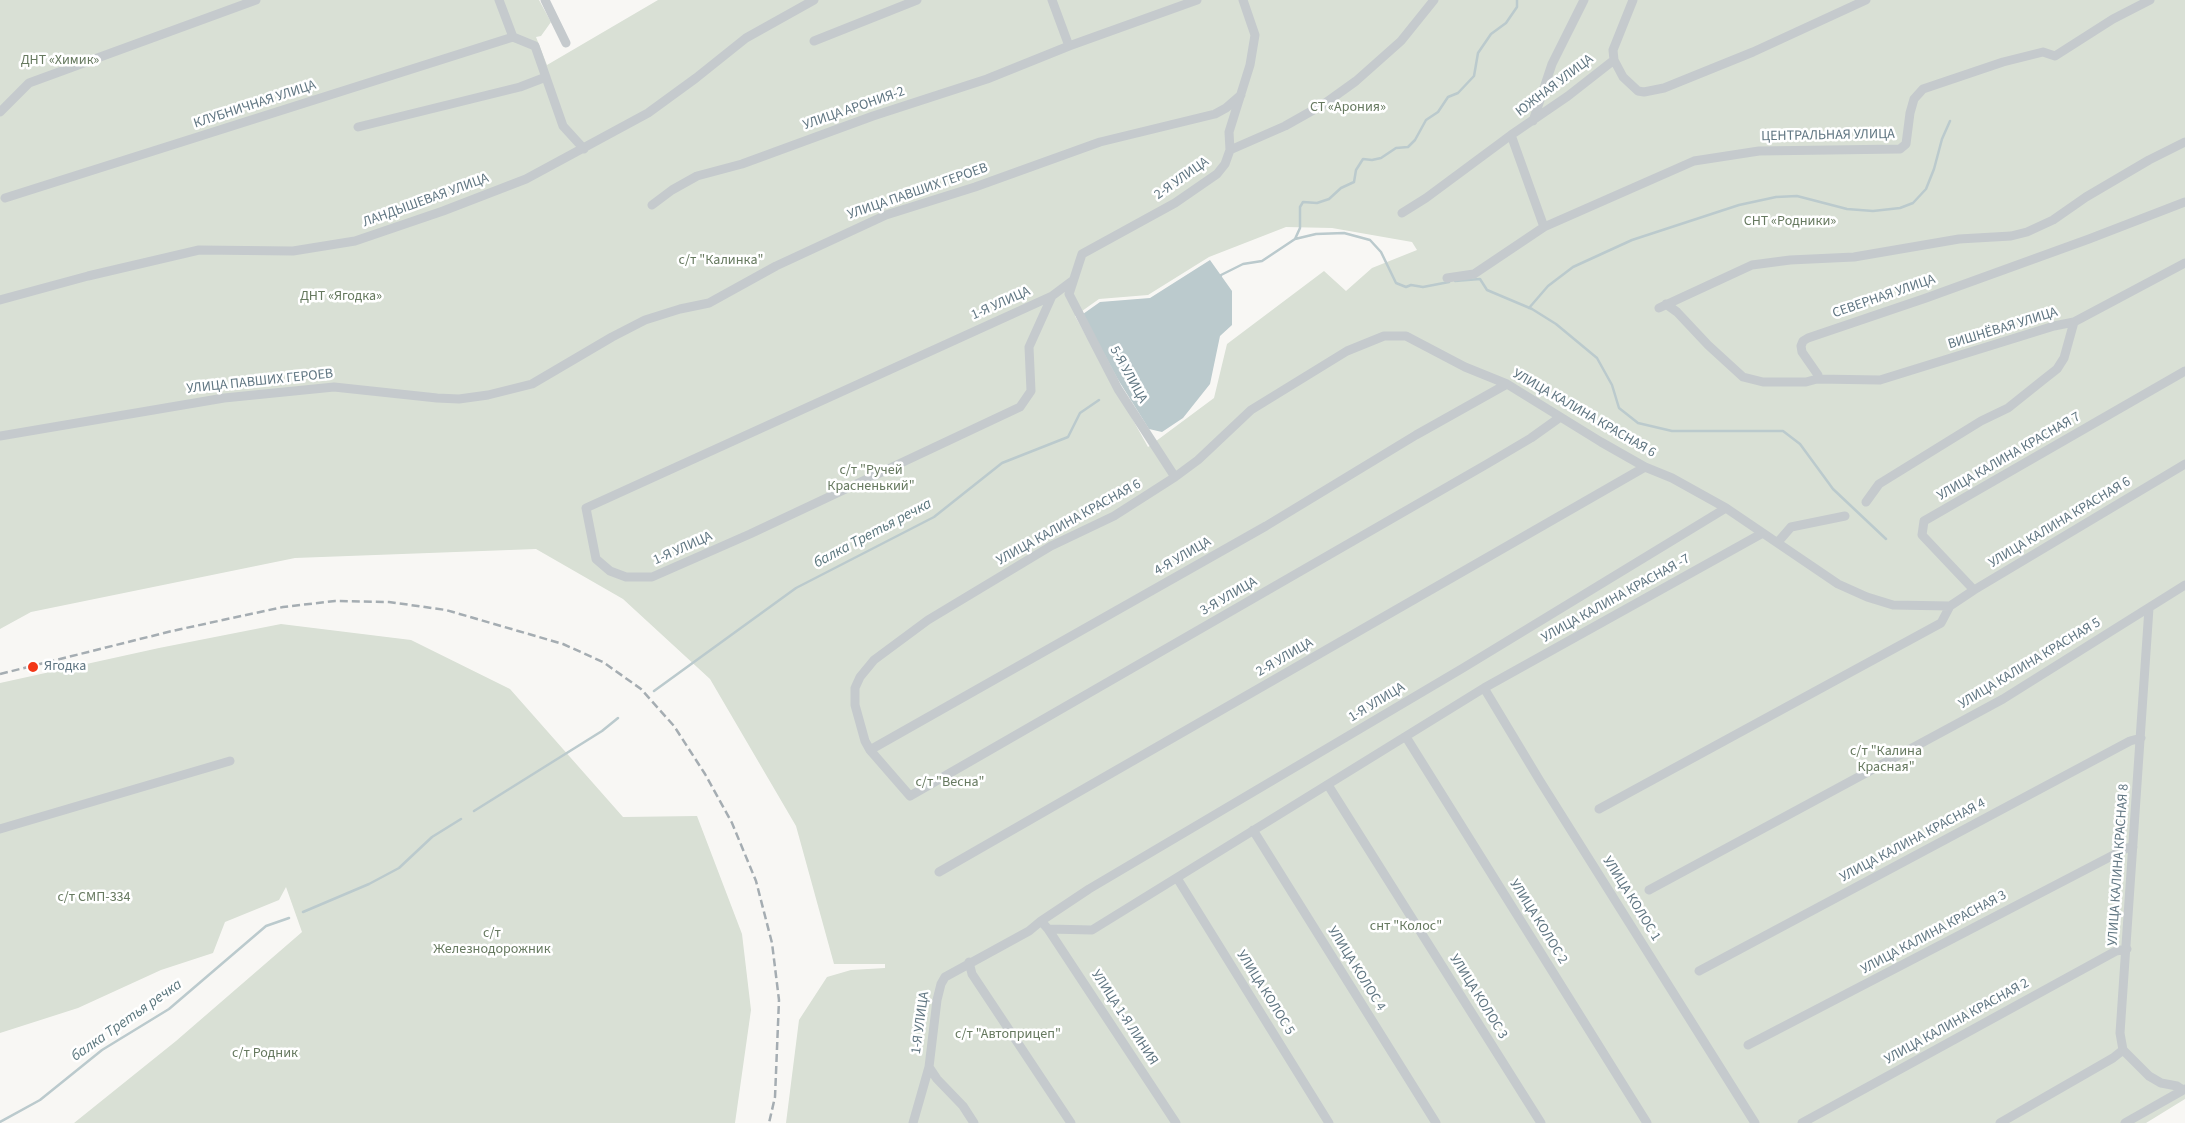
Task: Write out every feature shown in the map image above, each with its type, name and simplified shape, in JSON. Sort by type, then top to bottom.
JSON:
[{"type":"street","points":[[0,112],[29,83],[256,0]]},
{"type":"street","points":[[499,0],[513,37],[535,46],[563,126],[584,149]]},
{"type":"street","points":[[545,0],[566,44]]},
{"type":"street","name":"ЛАНДЫШЕВАЯ УЛИЦА","points":[[0,300],[88,276],[200,250],[293,251],[355,241],[443,211],[526,179],[648,113],[746,38],[814,0]]},
{"type":"street","points":[[814,41],[917,0]]},
{"type":"street","points":[[1052,0],[1069,46]]},
{"type":"street","name":"УЛИЦА АРОНИЯ-2","points":[[652,205],[672,190],[697,176],[742,164],[873,116],[987,79],[1069,46],[1197,0]]},
{"type":"street","name":"2-Я УЛИЦА","points":[[1072,281],[1082,254],[1175,203],[1216,174],[1225,164],[1230,150],[1229,132],[1250,65],[1255,35],[1243,0]]},
{"type":"street","points":[[1230,150],[1285,126],[1324,104],[1356,81],[1401,41],[1434,0]]},
{"type":"street","points":[[1533,121],[1552,64],[1584,0]]},
{"type":"street","points":[[1611,58],[1633,0]]},
{"type":"street","name":"ЮЖНАЯ УЛИЦА","points":[[1402,213],[1426,198],[1510,135],[1568,96],[1611,58],[1623,77],[1633,88],[1638,91],[1650,92],[1753,52],[1866,0]]},
{"type":"street","name":"ЦЕНТРАЛЬНАЯ УЛИЦА","points":[[1447,278],[1474,274],[1544,226],[1694,161],[1759,151],[1900,149],[1906,144],[1914,99],[1923,90],[2003,62],[2043,52],[2055,56],[2113,19],[2150,0]]},
{"type":"street","name":"КЛУБНИЧНАЯ УЛИЦА","points":[[5,198],[513,37]]},
{"type":"street","points":[[358,127],[520,87],[546,77]]},
{"type":"street","name":"УЛИЦА ПАВШИХ ГЕРОЕВ","points":[[0,436],[206,401],[334,387],[459,399],[488,395],[532,384],[645,320],[680,309],[709,303],[776,266],[886,215],[975,187],[1100,142],[1215,114],[1226,108],[1241,95]]},
{"type":"street","points":[[1510,135],[1544,226]]},
{"type":"street","points":[[1818,379],[1806,382],[1763,382],[1743,377],[1708,345],[1677,312],[1662,306],[1752,265],[1790,260],[1854,257],[1959,240],[2011,236],[2027,232],[2053,220],[2086,197],[2149,160],[2185,142]]},
{"type":"street","name":"СЕВЕРНАЯ УЛИЦА","points":[[1818,379],[1818,375],[1801,346],[1808,338],[1926,298],[2185,202]]},
{"type":"street","name":"ВИШНЁВАЯ УЛИЦА","points":[[1818,379],[1880,380],[2054,326],[2074,322],[2185,263]]},
{"type":"street","name":"1-Я УЛИЦА","points":[[1052,296],[1029,347],[1031,391],[1020,407],[750,534],[652,577],[626,577],[610,572],[596,559],[586,508],[1052,296],[1072,281]]},
{"type":"street","name":"5-Я УЛИЦА","points":[[1072,281],[1069,294],[1118,390],[1175,477]]},
{"type":"street","points":[[1866,502],[1879,484],[1981,421],[2008,408],[2057,369],[2064,358],[2074,322]]},
{"type":"street","name":"УЛИЦА КАЛИНА КРАСНАЯ 6","points":[[870,750],[865,741],[855,704],[855,688],[860,676],[874,660],[928,620],[1051,546],[1114,516],[1175,477],[1198,460],[1251,410],[1347,351],[1384,336],[1406,336],[1465,367],[1508,384],[1559,418],[1645,467],[1672,478],[1726,508],[1761,534],[1778,542],[1824,576],[1867,597],[1893,605],[1950,606]]},
{"type":"street","name":"УЛИЦА КАЛИНА КРАСНАЯ 7","points":[[1974,590],[1922,535],[1924,521],[2185,371]]},
{"type":"street","name":"4-Я УЛИЦА","points":[[870,750],[1266,526],[1416,435],[1508,384]]},
{"type":"street","name":"3-Я УЛИЦА","points":[[870,750],[910,796],[1495,460],[1559,418]]},
{"type":"street","name":"УЛИЦА КАЛИНА КРАСНАЯ 6","points":[[1599,809],[1941,623],[1950,606],[1974,590],[2185,464]]},
{"type":"street","name":"2-Я УЛИЦА","points":[[938,872],[1645,467]]},
{"type":"street","name":"1-Я УЛИЦА","points":[[913,1123],[929,1067],[937,1000],[945,977],[969,962],[1029,931],[1089,889],[1455,673],[1726,508]]},
{"type":"street","points":[[1778,542],[1791,527],[1845,516]]},
{"type":"street","name":"УЛИЦА КАЛИНА КРАСНАЯ -7","points":[[1484,688],[1761,534]]},
{"type":"street","name":"УЛИЦА КАЛИНА КРАСНАЯ 5","points":[[1649,890],[2003,699],[2185,585]]},
{"type":"street","name":"УЛИЦА КАЛИНА КРАСНАЯ 8","points":[[2123,1050],[2120,1033],[2149,608]]},
{"type":"street","points":[[1042,921],[1048,929],[1092,930],[1484,688]]},
{"type":"street","name":"УЛИЦА КОЛОС 1","points":[[1484,688],[1540,781],[1755,1123]]},
{"type":"street","name":"УЛИЦА КОЛОС 2","points":[[1406,736],[1647,1123]]},
{"type":"street","name":"УЛИЦА КАЛИНА КРАСНАЯ 4","points":[[1699,971],[2121,746],[2141,738]]},
{"type":"street","points":[[0,829],[230,761]]},
{"type":"street","name":"УЛИЦА КОЛОС 3","points":[[1328,785],[1541,1123]]},
{"type":"street","name":"УЛИЦА КОЛОС 4","points":[[1253,830],[1436,1123]]},
{"type":"street","name":"УЛИЦА КАЛИНА КРАСНАЯ 3","points":[[1748,1046],[2126,848],[2133,847]]},
{"type":"street","name":"УЛИЦА КОЛОС 5","points":[[1177,878],[1329,1123]]},
{"type":"street","name":"УЛИЦА 1-Я ЛИНИЯ","points":[[1048,929],[1176,1123]]},
{"type":"street","name":"УЛИЦА КАЛИНА КРАСНАЯ 2","points":[[1802,1123],[2116,951],[2127,949]]},
{"type":"street","points":[[969,962],[972,974],[1071,1123]]},
{"type":"street","points":[[2000,1123],[2113,1058],[2123,1050],[2149,1076],[2160,1083],[2177,1086],[2184,1090]]},
{"type":"street","points":[[929,1067],[936,1079],[963,1106],[974,1123]]},
{"type":"street","points":[[2124,1123],[2184,1090]]},
{"type":"green space","points":[[0,0],[539,0],[551,22],[541,36],[536,37],[547,65],[658,0],[2185,0],[2185,1099],[2146,1123],[786,1123],[799,1020],[827,977],[851,970],[885,968],[885,964],[834,964],[796,826],[710,679],[623,599],[536,549],[295,558],[31,612],[0,629]],"holes":[[[1286,227],[1332,228],[1412,242],[1417,250],[1372,268],[1346,291],[1324,271],[1227,344],[1214,398],[1148,447],[1075,316],[1099,299],[1148,295],[1209,257]]]},
{"type":"green space","name":"с/т Железнодорожник","points":[[281,624],[411,640],[510,689],[623,817],[697,816],[742,934],[751,1010],[735,1123],[74,1123],[176,1041],[302,932],[286,887],[279,900],[225,922],[213,953],[161,970],[78,1008],[0,1033],[0,683],[159,648]]},
{"type":"shaded area","points":[[1210,260],[1232,291],[1232,325],[1220,336],[1210,384],[1183,418],[1162,432],[1149,429],[1117,378],[1083,314],[1100,302],[1150,298]]},
{"type":"waterway","name":"балка Третья речка","points":[[1220,278],[1221,275],[1243,264],[1262,261],[1295,239],[1300,228],[1300,207],[1303,202],[1317,203],[1329,199],[1341,188],[1354,182],[1356,170],[1363,159],[1381,158],[1396,148],[1408,147],[1415,140],[1426,120],[1438,112],[1448,97],[1458,93],[1474,76],[1478,53],[1491,34],[1506,23],[1517,7],[1517,0]]},
{"type":"waterway","points":[[1529,308],[1548,286],[1573,267],[1632,240],[1739,205],[1776,197],[1797,196],[1847,209],[1873,211],[1900,208],[1913,203],[1926,189],[1934,169],[1942,139],[1950,121]]},
{"type":"waterway","points":[[1295,239],[1316,234],[1344,233],[1370,240],[1381,252],[1396,283],[1406,287],[1411,285],[1423,287],[1449,282]]},
{"type":"waterway","points":[[1455,281],[1480,279],[1487,290],[1532,309],[1556,324],[1597,358],[1612,385],[1619,408],[1638,423],[1672,431],[1783,431],[1800,444],[1833,489],[1886,539]]},
{"type":"waterway","name":"балка Третья речка","points":[[654,691],[796,588],[934,517],[1002,463],[1068,437],[1080,413],[1099,400]]},
{"type":"waterway","name":"балка Третья речка","points":[[474,811],[602,731],[618,718]]},
{"type":"waterway","name":"балка Третья речка","points":[[303,912],[369,884],[399,868],[432,837],[461,819]]},
{"type":"waterway","name":"балка Третья речка","points":[[0,1122],[40,1100],[102,1050],[169,1009],[266,926],[289,918]]},
{"type":"railway","points":[[0,674],[172,631],[283,607],[335,601],[389,602],[446,610],[563,644],[603,662],[641,689],[674,726],[705,774],[732,823],[756,881],[772,943],[779,1000],[775,1097],[769,1123]]},
{"type":"place","name":"Ягодка","points":[[33,667]]},
{"type":"park label","name":"ДНТ «Химик»","points":[[60,61]]},
{"type":"park label","name":"СТ «Арония»","points":[[1348,108]]},
{"type":"park label","name":"СНТ «Родники»","points":[[1790,222]]},
{"type":"park label","name":"с/т \"Калинка\"","points":[[721,261]]},
{"type":"park label","name":"ДНТ «Ягодка»","points":[[341,297]]},
{"type":"park label","name":"с/т \"Ручей Красненький\"","points":[[871,480]]},
{"type":"park label","name":"с/т \"Калина Красная\"","points":[[1886,760]]},
{"type":"park label","name":"с/т \"Весна\"","points":[[950,783]]},
{"type":"park label","name":"с/т СМП-334","points":[[94,898]]},
{"type":"park label","name":"снт \"Колос\"","points":[[1406,927]]},
{"type":"park label","name":"с/т \"Автоприцеп\"","points":[[1008,1035]]},
{"type":"park label","name":"с/т Родник","points":[[265,1054]]}]
